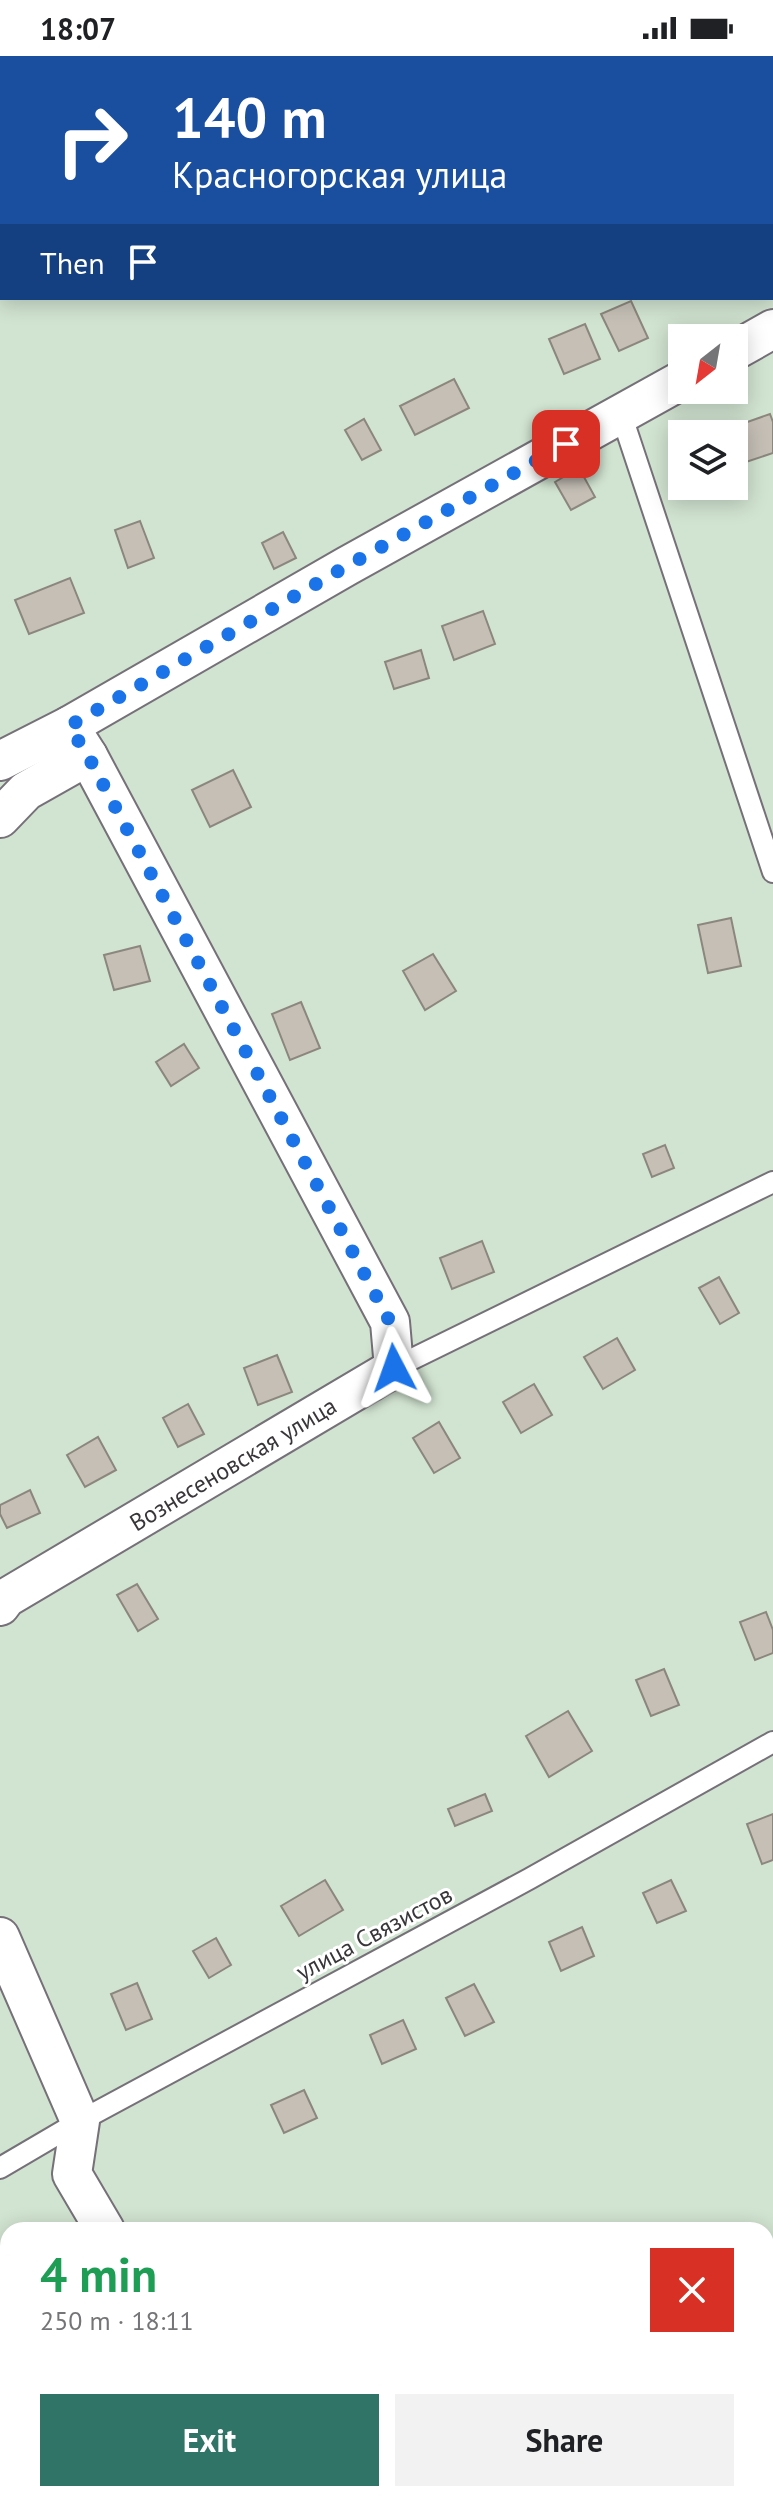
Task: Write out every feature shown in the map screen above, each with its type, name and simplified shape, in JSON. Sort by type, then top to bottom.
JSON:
[{"type":"street","points":[[748,343],[773,329]]},
{"type":"street","points":[[0,818],[79,741],[347,566],[668,388]]},
{"type":"street","points":[[0,761],[79,741]]},
{"type":"street","points":[[79,741],[390,1322],[394,1368]]},
{"type":"street","name":"Вознесеновская улица","points":[[0,1606],[6,1598],[394,1368]]},
{"type":"street","points":[[2,1947],[80,2121],[72,2174],[100,2222]]},
{"type":"lane","points":[[621,414],[773,872]]},
{"type":"lane","name":"Вознесеновская улица","points":[[394,1368],[773,1182]]},
{"type":"lane","name":"улица Связистов","points":[[0,2168],[80,2121],[529,1879],[773,1742]]},
{"type":"green space","points":[[0,300],[773,300],[773,2222],[0,2222]]},
{"type":"building","points":[[631,301],[648,338],[619,351],[601,314]]},
{"type":"building","points":[[585,324],[600,359],[564,374],[549,339]]},
{"type":"building","points":[[454,379],[469,408],[415,435],[400,406]]},
{"type":"building","points":[[770,414],[773,453],[748,461],[748,422]]},
{"type":"building","points":[[364,419],[381,450],[362,460],[345,430]]},
{"type":"building","points":[[579,468],[595,497],[571,510],[555,482]]},
{"type":"building","points":[[140,521],[154,558],[128,568],[115,530]]},
{"type":"building","points":[[283,532],[296,558],[274,569],[262,543]]},
{"type":"building","points":[[70,578],[84,613],[29,634],[15,600]]},
{"type":"building","points":[[483,611],[495,644],[454,660],[442,626]]},
{"type":"building","points":[[421,650],[429,678],[394,689],[385,662]]},
{"type":"building","points":[[233,770],[251,807],[210,827],[192,790]]},
{"type":"building","points":[[731,918],[741,966],[708,973],[698,925]]},
{"type":"building","points":[[140,946],[150,981],[114,990],[104,955]]},
{"type":"building","points":[[433,954],[456,991],[425,1010],[403,971]]},
{"type":"building","points":[[301,1002],[320,1048],[290,1060],[272,1014]]},
{"type":"building","points":[[184,1044],[199,1068],[171,1086],[156,1062]]},
{"type":"building","points":[[665,1145],[674,1168],[652,1177],[643,1154]]},
{"type":"building","points":[[482,1241],[494,1272],[452,1289],[440,1258]]},
{"type":"building","points":[[719,1277],[739,1313],[720,1324],[699,1288]]},
{"type":"building","points":[[617,1338],[635,1370],[603,1389],[584,1357]]},
{"type":"building","points":[[277,1355],[292,1392],[258,1405],[244,1368]]},
{"type":"building","points":[[534,1384],[552,1415],[521,1433],[503,1402]]},
{"type":"building","points":[[188,1404],[204,1434],[178,1447],[163,1418]]},
{"type":"building","points":[[439,1422],[460,1458],[434,1473],[413,1438]]},
{"type":"building","points":[[98,1437],[116,1470],[85,1487],[67,1455]]},
{"type":"building","points":[[30,1490],[40,1513],[7,1528],[0,1514],[0,1505]]},
{"type":"building","points":[[137,1584],[158,1619],[138,1631],[117,1595]]},
{"type":"building","points":[[766,1612],[773,1630],[773,1653],[755,1660],[740,1622]]},
{"type":"building","points":[[664,1669],[679,1705],[651,1716],[636,1680]]},
{"type":"building","points":[[568,1711],[592,1751],[549,1777],[526,1736]]},
{"type":"building","points":[[485,1794],[492,1811],[455,1826],[448,1809]]},
{"type":"building","points":[[773,1814],[773,1860],[762,1864],[747,1824]]},
{"type":"building","points":[[325,1880],[343,1910],[299,1936],[281,1906]]},
{"type":"building","points":[[671,1880],[686,1911],[657,1923],[643,1893]]},
{"type":"building","points":[[582,1927],[594,1956],[561,1971],[549,1942]]},
{"type":"building","points":[[216,1938],[231,1965],[209,1978],[193,1951]]},
{"type":"building","points":[[137,1983],[152,2019],[126,2030],[111,1994]]},
{"type":"building","points":[[474,1984],[494,2022],[465,2036],[446,1998]]},
{"type":"building","points":[[403,2020],[416,2049],[382,2064],[370,2035]]},
{"type":"building","points":[[304,2090],[317,2118],[284,2133],[271,2105]]},
{"type":"route","points":[[394,1368],[390,1322],[88,756],[69,726],[566,444]]}]
